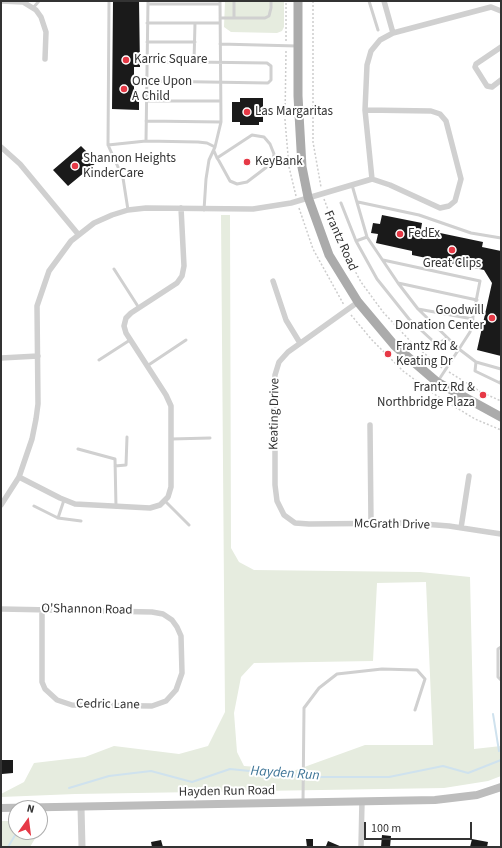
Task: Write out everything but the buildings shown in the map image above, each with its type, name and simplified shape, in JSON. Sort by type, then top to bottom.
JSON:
[{"type":"main road","name":"Frantz Road","points":[[298,1],[298,129],[308,197],[329,256],[358,302],[395,346],[437,382],[501,417]]},
{"type":"main road","name":"Hayden Run Road","points":[[1,808],[455,798],[501,787]]},
{"type":"street","points":[[1,1],[23,2],[33,8],[41,17],[46,32],[45,59]]},
{"type":"street","points":[[384,1],[393,33]]},
{"type":"street","points":[[372,179],[365,110],[367,65],[371,51],[380,40],[393,33],[491,6],[499,10]]},
{"type":"street","points":[[501,47],[476,64],[475,67],[487,86],[492,87],[501,80]]},
{"type":"street","points":[[1,506],[19,477],[32,439],[36,419],[38,404],[37,306],[42,287],[49,271],[59,255],[78,234],[112,215],[128,210],[181,208],[204,210],[253,209],[297,201],[372,179],[390,185],[440,208],[449,206],[455,201],[460,179],[446,121],[440,114],[431,111],[365,110]]},
{"type":"street","points":[[1,146],[20,164],[78,234]]},
{"type":"street","points":[[19,477],[75,504],[150,508],[165,501],[171,487],[171,406],[166,395],[130,340],[124,326],[126,318],[177,283],[182,276],[184,266],[181,208]]},
{"type":"street","points":[[273,281],[286,320],[300,343]]},
{"type":"street","name":"Keating Drive","points":[[284,515],[277,501],[275,485],[275,375],[279,362],[288,352],[358,302]]},
{"type":"street","points":[[1,358],[38,356]]},
{"type":"street","points":[[370,425],[370,523]]},
{"type":"street","points":[[461,528],[470,476]]},
{"type":"street","name":"McGrath Drive","points":[[284,515],[295,523],[411,523],[501,534]]},
{"type":"street","name":"O'Shannon Road","points":[[1,608],[152,612],[163,614],[172,620]]},
{"type":"street","name":"Cedric Lane","points":[[42,610],[42,682],[45,689],[57,700],[72,705],[152,706],[160,704],[172,696],[176,690],[182,673],[181,636],[172,620]]},
{"type":"street","points":[[361,847],[362,801]]},
{"type":"street","points":[[81,807],[82,847]]},
{"type":"lane","points":[[33,8],[38,1]]},
{"type":"lane","points":[[109,1],[108,145],[123,178],[128,210]]},
{"type":"lane","points":[[234,1],[234,18]]},
{"type":"lane","points":[[220,18],[265,18],[269,16],[271,1]]},
{"type":"lane","points":[[374,1],[369,2],[378,30]]},
{"type":"lane","points":[[146,141],[148,2],[220,3],[221,122],[214,149],[209,160],[204,210]]},
{"type":"lane","points":[[148,23],[220,23]]},
{"type":"lane","points":[[194,62],[195,23]]},
{"type":"lane","points":[[147,42],[195,42]]},
{"type":"lane","points":[[220,44],[298,46]]},
{"type":"lane","points":[[147,62],[267,63],[271,66],[271,80],[268,83],[147,81]]},
{"type":"lane","points":[[147,101],[220,101]]},
{"type":"lane","points":[[146,121],[221,122]]},
{"type":"lane","points":[[108,145],[146,141],[207,143],[214,149],[217,158],[230,181],[237,184],[247,182],[272,163],[274,154],[270,144],[264,137],[252,135],[217,158]]},
{"type":"lane","points":[[352,184],[367,237],[398,283],[418,309],[459,349],[476,362],[501,369]]},
{"type":"lane","points":[[358,202],[419,215],[471,233],[501,238]]},
{"type":"lane","points":[[341,203],[356,241],[377,279],[409,319],[434,342],[439,343],[447,338]]},
{"type":"lane","points":[[356,241],[367,237]]},
{"type":"lane","points":[[383,260],[480,280],[470,332],[437,382]]},
{"type":"lane","points":[[114,269],[139,308]]},
{"type":"lane","points":[[398,283],[477,300]]},
{"type":"lane","points":[[418,309],[473,319]]},
{"type":"lane","points":[[99,360],[130,340]]},
{"type":"lane","points":[[147,366],[186,340]]},
{"type":"lane","points":[[476,362],[475,371],[500,383],[501,381]]},
{"type":"lane","points":[[116,466],[126,465],[127,437]]},
{"type":"lane","points":[[171,439],[210,438]]},
{"type":"lane","points":[[78,449],[115,458],[116,507]]},
{"type":"lane","points":[[58,518],[64,500]]},
{"type":"lane","points":[[165,501],[189,524]]},
{"type":"lane","points":[[34,506],[58,518],[81,520]]},
{"type":"lane","points":[[501,647],[498,649],[498,677],[501,680]]},
{"type":"lane","points":[[303,802],[304,708],[319,688],[337,674],[382,669],[417,670],[425,679],[415,710]]},
{"type":"path","points":[[286,1],[285,120],[287,148],[297,201],[313,249],[347,310],[372,340],[403,371],[436,396],[475,419],[501,430]]},
{"type":"shaded area","points":[[225,1],[284,1],[284,27],[282,31],[277,33],[231,32],[224,27]]},
{"type":"shaded area","points":[[221,215],[230,215],[231,548],[239,562],[254,570],[420,572],[470,577],[474,749],[501,746],[501,776],[488,781],[444,788],[75,794],[1,797],[1,794],[24,782],[34,763],[85,757],[114,746],[179,754],[208,746],[225,712]],"holes":[[[426,582],[433,745],[365,745],[296,770],[244,766],[237,752],[234,713],[241,677],[254,663],[373,661],[377,583]]]},
{"type":"shaded area","points":[[1,821],[8,821],[8,840],[34,840],[30,847],[1,847]]},
{"type":"waterway","points":[[493,714],[499,751]]},
{"type":"waterway","name":"Hayden Run","points":[[69,788],[109,776],[151,771],[192,782],[230,769],[309,777],[389,777],[443,766],[468,773],[501,760]]},
{"type":"waterway","name":"Hayden Run","points":[[8,847],[12,840]]},
{"type":"place","name":"Karric Square","points":[[126,60]]},
{"type":"place","name":"Once Upon A Child","points":[[124,89]]},
{"type":"place","name":"Las Margaritas","points":[[247,112]]},
{"type":"place","name":"KeyBank","points":[[247,162]]},
{"type":"place","name":"Shannon Heights KinderCare","points":[[75,166]]},
{"type":"place","name":"FedEx","points":[[400,234]]},
{"type":"place","name":"Great Clips","points":[[452,250]]},
{"type":"place","name":"Goodwill Donation Center","points":[[492,318]]},
{"type":"place","name":"Frantz Rd & Keating Dr","points":[[388,354]]},
{"type":"place","name":"Frantz Rd & Northbridge Plaza","points":[[483,395]]}]
